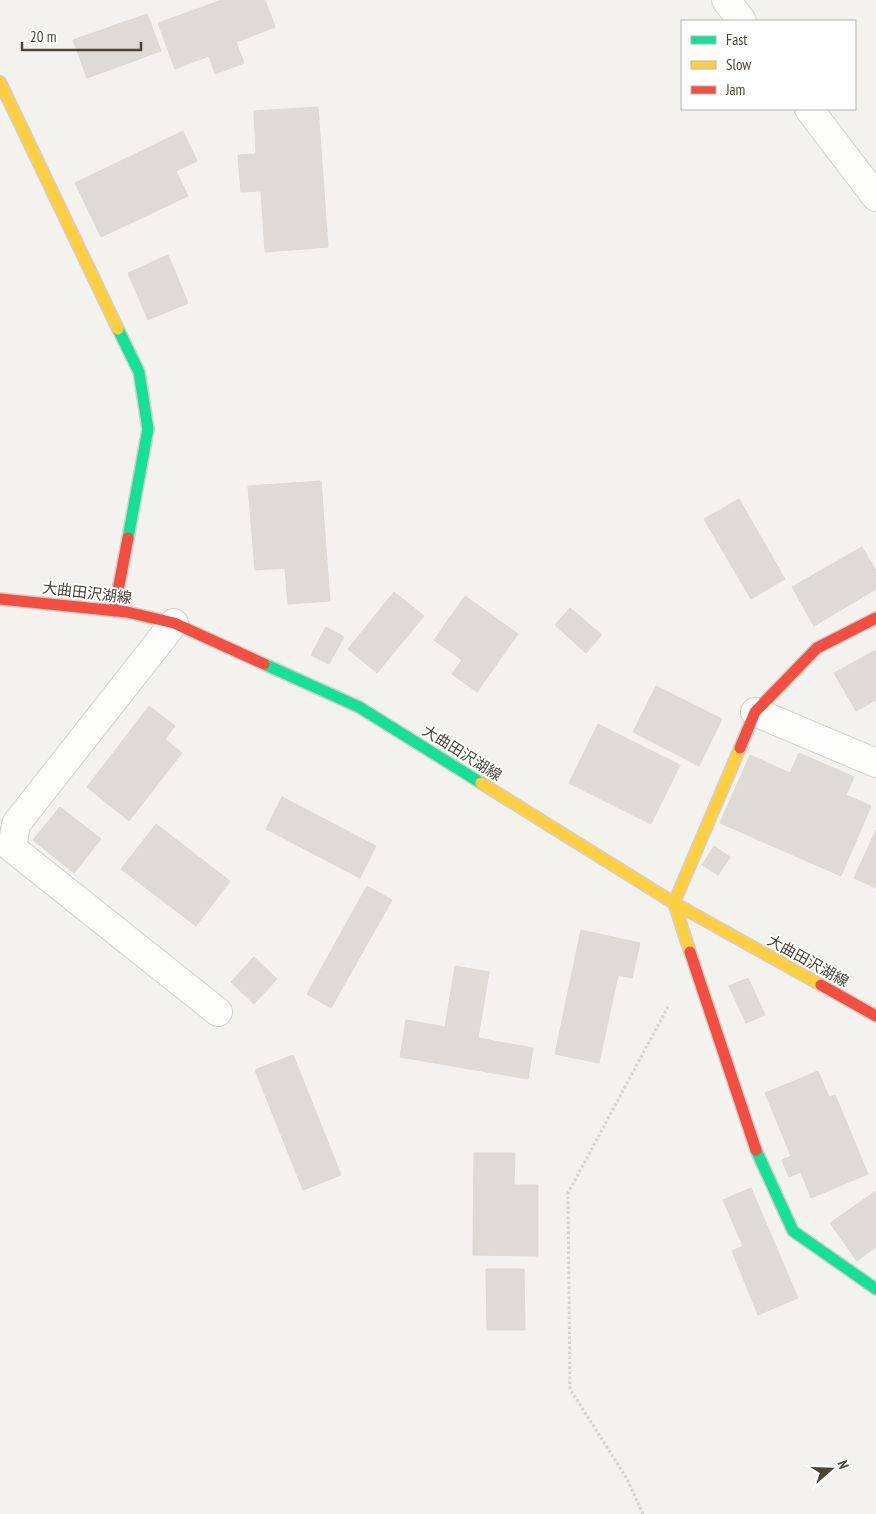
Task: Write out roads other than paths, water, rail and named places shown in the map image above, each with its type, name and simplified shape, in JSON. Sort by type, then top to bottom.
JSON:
[{"type":"street","points":[[726,0],[741,20]]},
{"type":"street","points":[[0,82],[138,372],[148,429],[114,611]]},
{"type":"street","points":[[810,110],[876,196]]},
{"type":"street","name":"大曲田沢湖線","points":[[0,598],[127,612],[174,623],[360,707],[674,903],[876,1016]]},
{"type":"street","points":[[876,618],[817,648],[755,712],[674,903],[760,1161],[793,1231],[876,1289]]},
{"type":"street","points":[[174,623],[16,824],[12,848],[218,1012]]},
{"type":"street","points":[[755,712],[876,762]]}]
